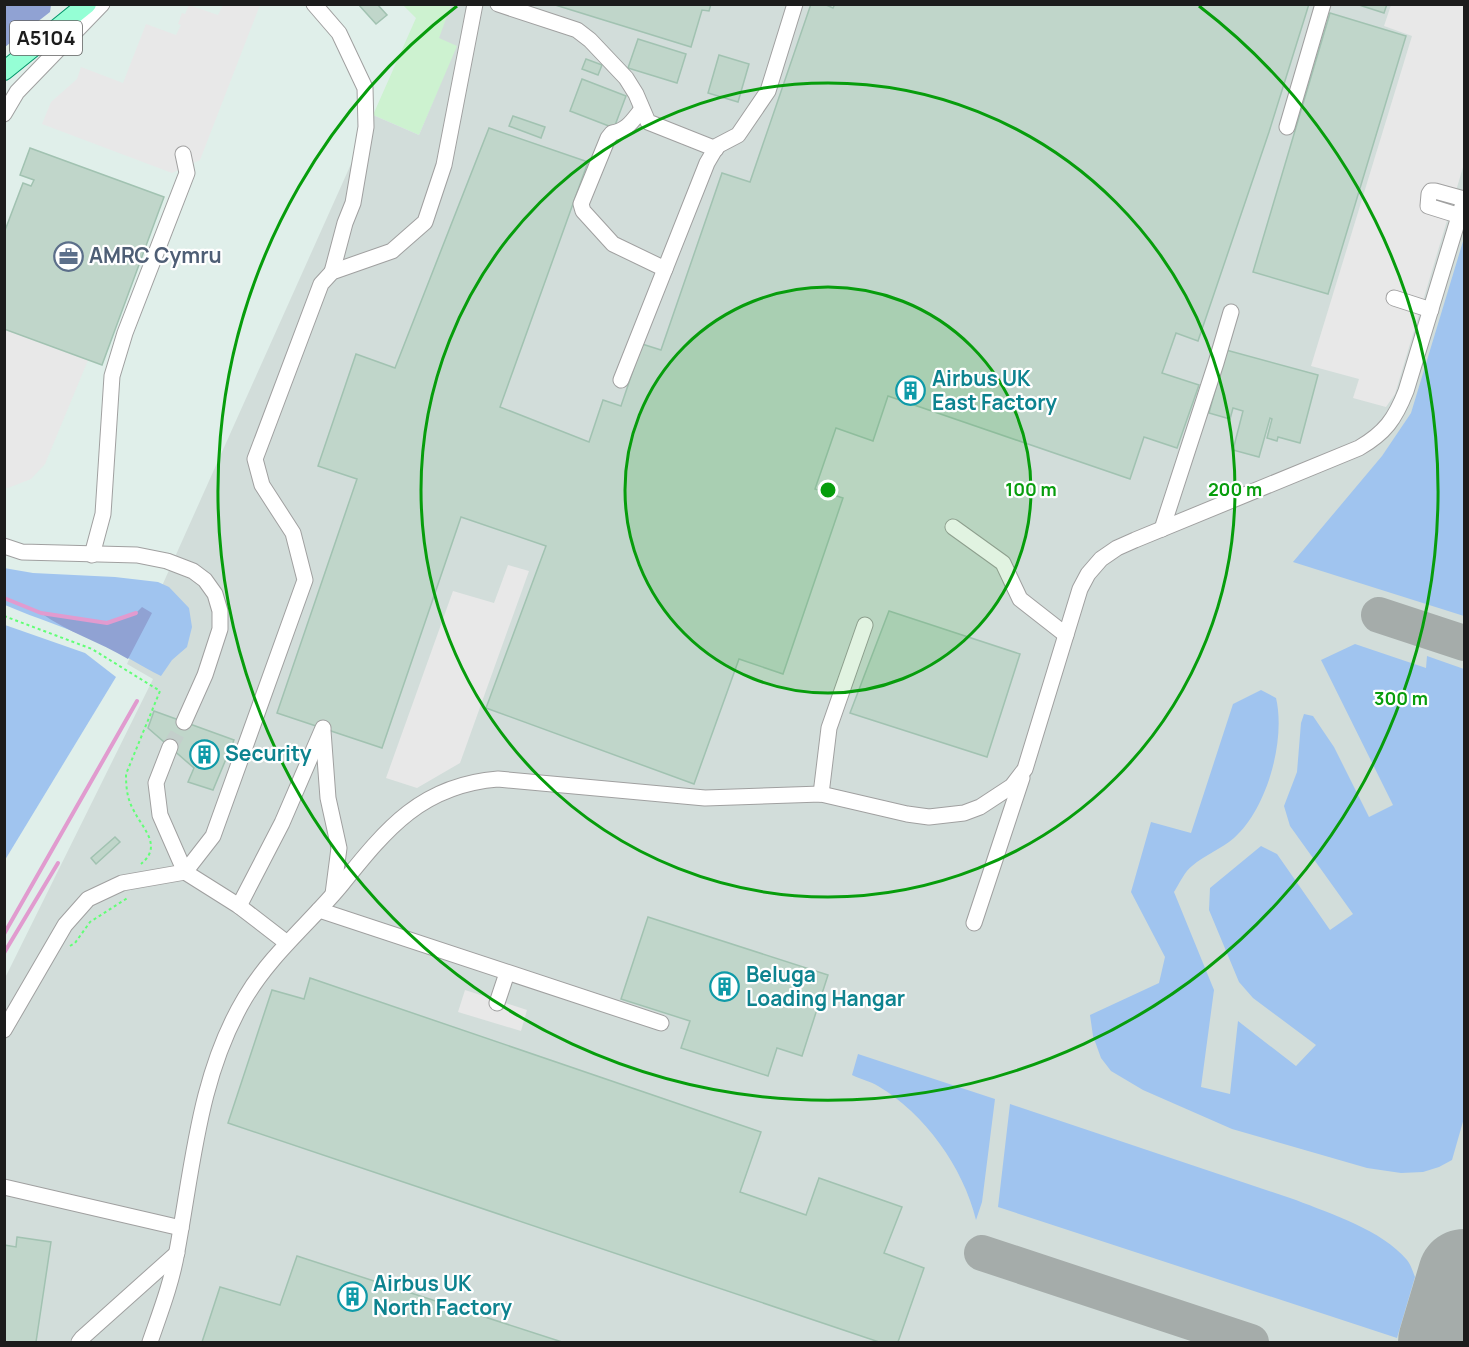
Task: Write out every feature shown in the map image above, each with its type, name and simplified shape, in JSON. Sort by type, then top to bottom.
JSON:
[{"type":"main road","name":"A5104","points":[[4,71],[87,4]]},
{"type":"street","points":[[4,114],[17,92],[102,4]]},
{"type":"street","points":[[4,1030],[65,925],[88,899],[106,889],[130,882],[185,872],[213,836],[305,580],[293,533],[262,485],[255,459],[321,284],[332,272],[345,223],[353,203],[366,127],[365,88],[339,33],[314,4]]},
{"type":"street","points":[[332,272],[392,251],[424,222],[444,165],[475,4]]},
{"type":"street","points":[[498,4],[577,30],[590,40],[626,78],[648,122],[716,149]]},
{"type":"street","points":[[621,380],[707,163],[716,149],[738,135],[768,91],[795,4]]},
{"type":"street","points":[[1287,126],[1323,4]]},
{"type":"street","points":[[642,109],[627,127],[621,132],[612,133],[608,138],[581,204],[583,212],[614,244],[665,269]]},
{"type":"street","points":[[92,555],[103,514],[112,376],[125,333],[187,172],[183,154]]},
{"type":"street","points":[[974,923],[1025,769],[1080,589],[1088,574],[1101,559],[1117,548],[1359,448],[1375,439],[1400,406],[1460,216],[1464,200],[1431,191],[1428,206],[1460,216]]},
{"type":"street","points":[[1394,298],[1431,309]]},
{"type":"street","points":[[1162,529],[1231,312]]},
{"type":"street","points":[[953,527],[1003,563],[1020,599],[1066,635]]},
{"type":"street","points":[[4,546],[22,552],[137,555],[167,561],[193,571],[204,580],[215,594],[220,611],[220,629],[205,675],[184,722]]},
{"type":"street","points":[[821,794],[830,728],[865,625]]},
{"type":"street","points":[[239,906],[282,823],[323,728],[328,798],[339,848],[333,894]]},
{"type":"street","points":[[170,747],[156,783],[160,815],[185,872],[239,906],[287,943]]},
{"type":"street","points":[[150,1342],[177,1253],[203,1100],[216,1062],[244,1000],[262,970],[319,910],[371,846],[408,812],[446,789],[498,779],[705,798],[821,794],[929,817],[964,813],[1000,795],[1012,786],[1025,769]]},
{"type":"street","points":[[319,910],[661,1023]]},
{"type":"street","points":[[497,1003],[507,973]]},
{"type":"street","points":[[4,1187],[181,1228]]},
{"type":"street","points":[[79,1342],[177,1253]]},
{"type":"path","points":[[4,616],[92,648],[159,691],[126,774],[129,800],[149,834],[152,846],[143,864],[129,870],[132,896],[90,922],[75,942],[66,948]]},
{"type":"shaded area","points":[[5,4],[51,5],[50,12],[5,47]]},
{"type":"shaded area","points":[[189,5],[218,15],[223,5],[260,5],[200,160],[172,173],[42,124],[51,102],[77,79],[81,67],[123,83],[146,24],[176,35],[181,25],[178,24],[182,13],[185,14]]},
{"type":"shaded area","points":[[403,5],[451,5],[440,37],[458,46],[419,135],[373,115],[416,18]]},
{"type":"shaded area","points":[[451,5],[1464,5],[1464,1342],[5,1342],[4,980],[153,679],[127,664],[373,115],[419,135],[457,46],[439,38]]},
{"type":"shaded area","points":[[1391,5],[1464,5],[1464,164],[1395,394],[1386,407],[1353,398],[1359,379],[1311,366],[1412,36],[1384,26]]},
{"type":"shaded area","points":[[1464,238],[1464,616],[1293,562],[1382,456],[1411,413]]},
{"type":"shaded area","points":[[4,306],[93,348],[45,464],[31,479],[8,488],[4,488]]},
{"type":"shaded area","points":[[508,565],[529,571],[460,763],[417,788],[386,778],[453,591],[494,603]]},
{"type":"shaded area","points":[[4,568],[33,573],[115,577],[158,582],[169,587],[189,608],[192,627],[187,647],[172,660],[161,676],[92,639],[5,605]]},
{"type":"shaded area","points":[[142,607],[152,613],[128,659],[41,613],[107,623],[136,613]]},
{"type":"shaded area","points":[[5,625],[85,653],[116,677],[5,860]]},
{"type":"shaded area","points":[[1355,644],[1426,668],[1427,656],[1464,669],[1464,1118],[1452,1160],[1423,1172],[1401,1173],[1367,1168],[1232,1129],[1143,1090],[1111,1071],[1101,1058],[1093,1036],[1090,1015],[1159,983],[1165,957],[1131,892],[1151,822],[1191,833],[1233,704],[1261,690],[1276,698],[1278,715],[1276,753],[1264,792],[1246,825],[1229,842],[1189,868],[1174,892],[1214,990],[1201,1087],[1230,1094],[1238,1021],[1296,1066],[1316,1045],[1253,998],[1239,982],[1209,910],[1210,888],[1261,846],[1277,854],[1330,930],[1353,914],[1290,826],[1284,806],[1297,772],[1301,723],[1304,714],[1313,716],[1334,747],[1369,817],[1393,805],[1321,660]]},
{"type":"shaded area","points":[[465,990],[527,1010],[521,1031],[458,1012]]},
{"type":"shaded area","points":[[858,1054],[995,1099],[982,1202],[976,1220],[970,1200],[952,1162],[926,1127],[895,1098],[875,1084],[852,1075]]},
{"type":"shaded area","points":[[1010,1104],[1296,1200],[1340,1217],[1384,1240],[1407,1260],[1415,1277],[1397,1338],[998,1207]]},
{"type":"building","points":[[358,4],[377,4],[387,15],[376,24]]},
{"type":"building","points":[[552,4],[711,4],[709,11],[702,10],[691,47]]},
{"type":"building","name":"Airbus UK East Factory","points":[[811,4],[824,4],[833,8],[835,4],[1309,4],[1269,132],[1198,341],[1176,333],[1162,373],[1199,385],[1177,448],[1144,437],[1130,479],[888,396],[873,441],[836,428],[815,489],[843,498],[783,674],[739,659],[694,784],[486,708],[546,546],[461,517],[382,748],[277,713],[357,479],[318,466],[356,354],[395,368],[489,128],[588,162],[500,407],[589,442],[603,400],[621,406],[642,344],[661,350],[722,173],[750,182]]},
{"type":"building","points":[[1356,4],[1387,4],[1384,13]]},
{"type":"building","points":[[1330,13],[1406,36],[1328,294],[1253,272]]},
{"type":"building","points":[[638,39],[686,54],[677,83],[628,68]]},
{"type":"building","points":[[719,55],[749,64],[738,102],[708,93]]},
{"type":"building","points":[[586,59],[602,65],[598,75],[582,69]]},
{"type":"building","points":[[582,79],[626,96],[614,128],[570,111]]},
{"type":"building","points":[[513,116],[545,127],[541,138],[509,126]]},
{"type":"building","points":[[30,148],[164,197],[102,365],[4,329],[4,233],[23,183],[31,186],[34,180],[20,175]]},
{"type":"building","points":[[1226,350],[1318,375],[1300,443],[1278,437],[1277,441],[1267,438],[1272,419],[1270,418],[1259,457],[1233,450],[1243,411],[1233,408],[1230,419],[1209,413]]},
{"type":"building","points":[[889,611],[1020,654],[987,757],[850,713]]},
{"type":"building","name":"Security","points":[[154,711],[234,740],[213,790],[188,782],[194,768],[148,728]]},
{"type":"building","points":[[115,837],[120,842],[96,864],[91,858]]},
{"type":"building","name":"Beluga Loading Hangar","points":[[648,917],[828,975],[802,1056],[777,1048],[768,1076],[681,1048],[690,1021],[621,999]]},
{"type":"building","points":[[310,978],[761,1132],[740,1192],[806,1215],[819,1178],[902,1207],[884,1253],[924,1268],[898,1342],[879,1342],[228,1123],[272,990],[304,999]]},
{"type":"building","points":[[17,1237],[51,1242],[36,1342],[4,1342],[4,1245],[16,1247]]},
{"type":"building","name":"Airbus UK North Factory","points":[[297,1256],[562,1342],[202,1342],[220,1287],[280,1305]]},
{"type":"waterway","points":[[4,598],[41,613],[107,623],[136,613]]},
{"type":"waterway","points":[[4,934],[137,701]]},
{"type":"waterway","points":[[4,953],[58,863]]},
{"type":"taxiway","points":[[1379,615],[1464,643]]},
{"type":"taxiway","points":[[982,1253],[1251,1342]]},
{"type":"runway","points":[[1444,1342],[1464,1275]]},
{"type":"tunnel","points":[[170,747],[184,722]]},
{"type":"place","name":"AMRC Cymru","points":[[68,256]]},
{"type":"place","name":"Airbus UK East Factory","points":[[911,391]]},
{"type":"place","name":"Security","points":[[204,754]]},
{"type":"place","name":"Beluga Loading Hangar","points":[[725,987]]},
{"type":"place","name":"Airbus UK North Factory","points":[[352,1296]]}]
